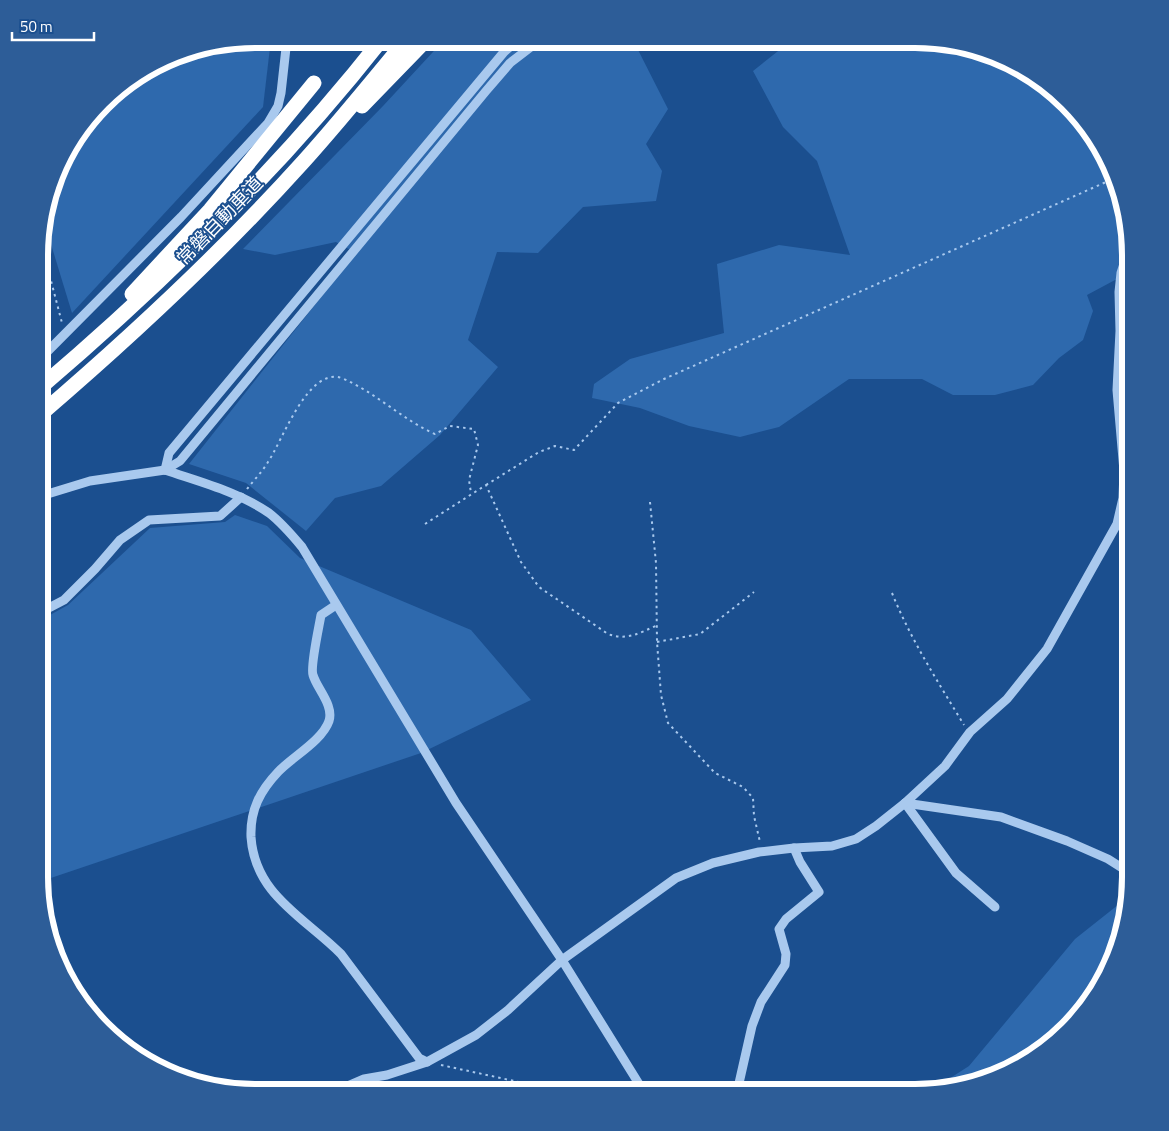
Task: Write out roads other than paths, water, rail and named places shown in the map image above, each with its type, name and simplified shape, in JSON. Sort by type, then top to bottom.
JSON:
[{"type":"highway","name":"常磐自動車道","points":[[48,381],[129,310],[221,220],[288,150],[374,48]]},
{"type":"highway","name":"常磐自動車道","points":[[48,407],[136,330],[189,280],[304,162],[400,48]]},
{"type":"highway","points":[[304,162],[376,94],[419,48]]},
{"type":"highway","points":[[72,360],[210,210],[314,84]]},
{"type":"street","points":[[48,351],[181,217],[268,123],[278,106],[282,93],[286,48]]},
{"type":"street","points":[[165,470],[170,453],[504,52],[509,48]]},
{"type":"street","points":[[48,494],[90,481],[165,470],[180,461],[486,90],[510,63],[530,48]]},
{"type":"street","points":[[1122,270],[1119,292],[1120,332],[1116,390],[1122,452]]},
{"type":"street","points":[[165,470],[241,497],[269,514],[288,530],[302,547],[456,803],[562,960],[639,1084]]},
{"type":"street","points":[[48,608],[64,600],[96,569],[120,540],[149,520],[220,516],[241,497]]},
{"type":"street","points":[[352,1084],[364,1079],[386,1075],[427,1062],[476,1034],[508,1010],[562,960],[676,878],[713,863],[764,852],[832,846],[856,839],[876,826],[905,803],[945,766],[970,732],[1007,699],[1047,649],[1117,524],[1122,502]]},
{"type":"street","points":[[336,605],[321,615],[312,674],[324,695],[330,718],[327,726],[315,740],[266,784],[252,812],[250,825],[252,842],[258,868],[270,889],[288,909],[326,939],[341,954],[419,1058],[427,1062]]},
{"type":"street","points":[[905,803],[1001,817],[1067,841],[1108,859],[1122,868]]},
{"type":"street","points":[[905,803],[956,873],[996,907]]},
{"type":"street","points":[[739,1084],[752,1026],[761,1002],[785,965],[786,954],[779,929],[786,919],[819,892],[800,862],[794,848]]}]
